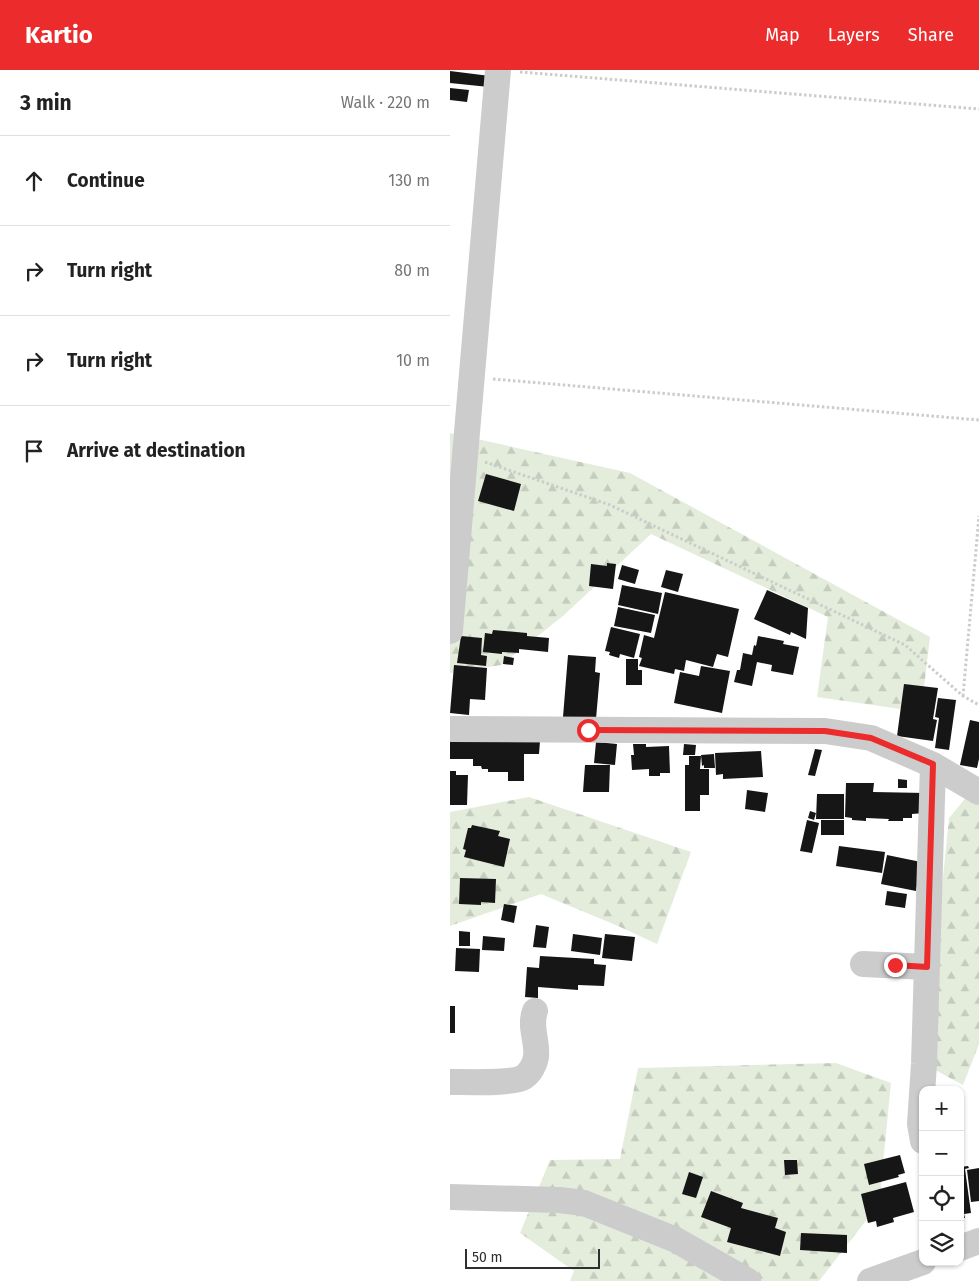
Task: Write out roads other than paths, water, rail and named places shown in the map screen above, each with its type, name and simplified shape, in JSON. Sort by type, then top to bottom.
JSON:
[{"type":"street","points":[[450,631],[498,70]]},
{"type":"street","points":[[450,729],[825,731],[871,738],[933,764],[979,792]]},
{"type":"street","points":[[921,1131],[933,764]]},
{"type":"street","points":[[863,964],[927,967]]},
{"type":"street","points":[[450,1082],[509,1081],[523,1078],[530,1071],[536,1058],[532,1019],[535,1011]]},
{"type":"street","points":[[450,1197],[559,1200],[584,1203],[676,1240],[748,1281]]},
{"type":"street","points":[[964,1246],[979,1240]]},
{"type":"street","points":[[871,1281],[919,1263]]}]
